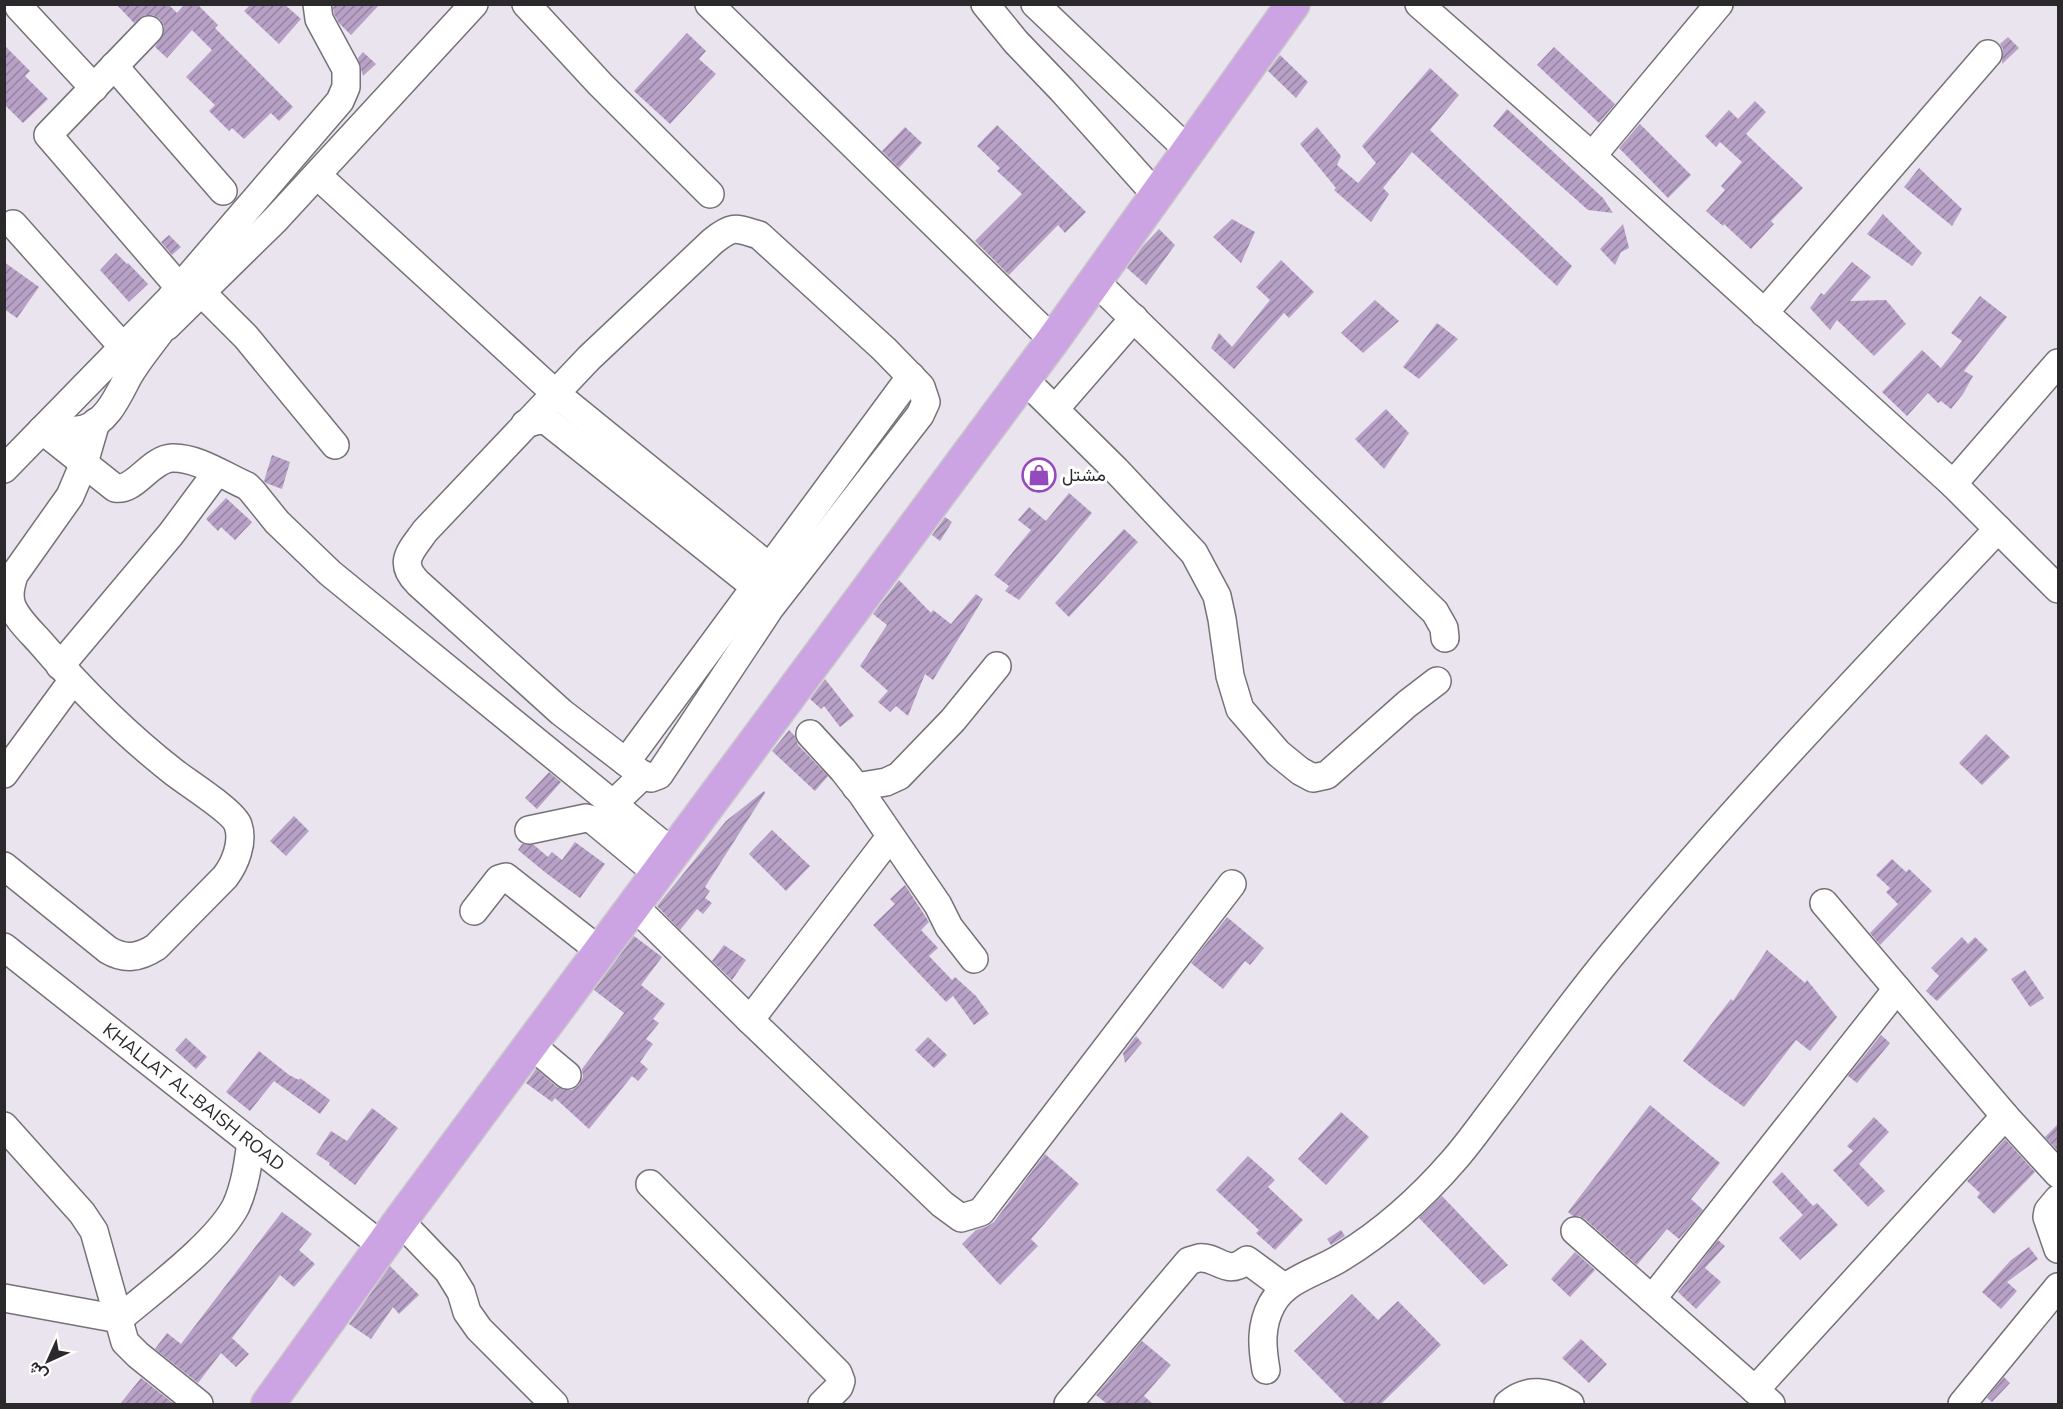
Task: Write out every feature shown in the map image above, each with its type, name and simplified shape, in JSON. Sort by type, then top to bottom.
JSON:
[{"type":"main road","points":[[268,1404],[391,1233],[1053,340],[1293,4]]},
{"type":"street","points":[[42,430],[84,429],[96,422],[112,406],[189,286],[319,127],[343,94],[346,87],[346,69],[319,19],[317,4]]},
{"type":"street","points":[[7,460],[42,430],[127,343],[189,286],[317,176],[474,4]]},
{"type":"street","points":[[526,4],[600,84],[710,194]]},
{"type":"street","points":[[709,4],[1053,340]]},
{"type":"street","points":[[985,4],[1016,42],[1157,196]]},
{"type":"street","points":[[1035,4],[1189,151]]},
{"type":"street","points":[[1419,4],[1592,156],[1953,484],[2058,589]]},
{"type":"street","points":[[1592,156],[1719,4]]},
{"type":"street","points":[[13,10],[94,88]]},
{"type":"street","points":[[149,30],[48,135],[189,286],[246,337],[335,445]]},
{"type":"street","points":[[1764,313],[1988,54]]},
{"type":"street","points":[[114,66],[223,191]]},
{"type":"street","points":[[317,176],[555,393],[772,585]]},
{"type":"street","points":[[13,224],[127,343],[142,343],[151,340],[160,332]]},
{"type":"street","points":[[728,229],[759,235],[884,349],[911,376],[924,393],[926,402],[920,415],[772,585],[659,774],[651,778],[596,741],[561,712],[408,574],[406,565],[409,553],[425,531],[555,393],[713,240],[728,229]]},
{"type":"street","points":[[1095,281],[1434,612],[1444,628],[1445,638]]},
{"type":"street","points":[[1055,409],[1134,318]]},
{"type":"street","points":[[1953,484],[2058,363]]},
{"type":"street","points":[[1024,379],[1194,554],[1217,597],[1224,627],[1230,676],[1240,709],[1278,753],[1300,771],[1313,778],[1327,775],[1407,704],[1437,681]]},
{"type":"street","points":[[525,424],[539,420],[547,421],[772,585]]},
{"type":"street","points":[[4,866],[108,950],[116,955],[130,958],[156,947],[225,877],[236,857],[238,824],[231,815],[139,744],[67,673],[18,617],[12,606],[9,589],[14,575],[70,496],[84,463],[96,422]]},
{"type":"street","points":[[42,430],[115,488],[122,489],[129,486],[153,466],[170,458],[195,462],[247,486],[278,522],[330,573],[614,804],[665,864]]},
{"type":"street","points":[[4,774],[67,673],[217,472]]},
{"type":"street","points":[[1266,1370],[1261,1339],[1273,1302],[1285,1288],[1342,1257],[1400,1215],[1454,1160],[1575,1000],[1695,856],[1785,755],[1998,529]]},
{"type":"street","points":[[856,787],[886,782],[900,776],[953,720],[997,666]]},
{"type":"street","points":[[810,734],[856,787],[938,905],[949,927],[974,959]]},
{"type":"street","points":[[614,804],[637,781],[633,767]]},
{"type":"street","points":[[529,830],[586,818],[665,864]]},
{"type":"street","points":[[750,1020],[890,837]]},
{"type":"street","points":[[474,911],[499,879],[506,877],[600,951]]},
{"type":"street","points":[[634,906],[942,1204],[961,1218],[981,1212],[1232,884]]},
{"type":"street","points":[[1824,903],[2005,1116],[2058,1174]]},
{"type":"street","name":"KHALLAT AL-BAISH ROAD","points":[[4,947],[251,1142],[448,1271],[460,1292],[467,1312],[478,1329],[554,1404]]},
{"type":"street","points":[[1652,1299],[1897,989]]},
{"type":"street","points":[[531,1045],[567,1075]]},
{"type":"street","points":[[1575,1232],[1763,1397],[2005,1116]]},
{"type":"street","points":[[4,1126],[82,1213],[94,1231],[126,1342],[138,1355],[200,1404]]},
{"type":"street","points":[[119,1320],[205,1244],[224,1223],[235,1208],[241,1194],[251,1142]]},
{"type":"street","points":[[650,1184],[838,1373],[841,1381],[839,1387],[822,1404]]},
{"type":"street","points":[[2058,1199],[2048,1211],[2047,1217],[2058,1250]]},
{"type":"street","points":[[1068,1404],[1189,1262],[1201,1258],[1230,1268],[1247,1260],[1285,1288]]},
{"type":"street","points":[[1962,1404],[2058,1287]]},
{"type":"street","points":[[4,1298],[119,1320]]},
{"type":"street","points":[[1508,1404],[1516,1397],[1528,1392],[1548,1394],[1570,1404]]},
{"type":"building","points":[[116,4],[168,4],[177,13],[185,4],[197,4],[218,25],[215,28],[293,107],[279,121],[271,113],[244,139],[232,128],[229,131],[209,111],[215,105],[186,77],[212,50],[192,30],[167,58],[155,47],[164,33],[164,26],[160,19],[153,15],[145,15],[134,23]]},
{"type":"building","points":[[251,4],[284,4],[301,19],[279,44],[244,11]]},
{"type":"building","points":[[336,4],[380,4],[351,35],[334,14],[333,7]]},
{"type":"building","points":[[687,33],[706,51],[699,59],[716,74],[670,124],[634,91]]},
{"type":"building","points":[[2008,37],[2019,48],[2002,64],[2003,49],[2000,44]]},
{"type":"building","points":[[4,45],[30,71],[25,76],[48,99],[23,123],[4,104]]},
{"type":"building","points":[[1554,47],[1615,104],[1599,123],[1537,65]]},
{"type":"building","points":[[363,52],[376,64],[363,76],[358,58]]},
{"type":"building","points":[[1280,55],[1308,82],[1296,98],[1268,71]]},
{"type":"building","points":[[1430,68],[1459,95],[1430,130],[1572,266],[1557,286],[1412,152],[1383,188],[1389,194],[1371,222],[1334,190],[1336,188],[1300,144],[1317,127],[1341,156],[1337,165],[1358,183],[1376,163],[1362,146]]},
{"type":"building","points":[[1755,101],[1766,112],[1746,134],[1803,188],[1771,221],[1774,224],[1751,249],[1706,211],[1725,190],[1721,186],[1742,162],[1720,142],[1716,147],[1705,136],[1729,110],[1738,119]]},
{"type":"building","points":[[1507,109],[1603,198],[1613,213],[1588,210],[1493,126]]},
{"type":"building","points":[[1640,124],[1691,175],[1668,198],[1619,148]]},
{"type":"building","points":[[997,125],[1086,212],[1065,233],[1058,225],[1009,275],[975,241],[1022,194],[997,171],[1000,168],[977,146]]},
{"type":"building","points":[[905,127],[922,143],[899,168],[882,151]]},
{"type":"building","points":[[1919,168],[1962,209],[1952,226],[1904,187]]},
{"type":"building","points":[[1883,214],[1922,253],[1912,266],[1867,234]]},
{"type":"building","points":[[1232,219],[1255,232],[1241,263],[1213,237]]},
{"type":"building","points":[[1623,224],[1629,248],[1621,252],[1615,265],[1600,249]]},
{"type":"building","points":[[1159,229],[1175,245],[1146,285],[1127,268]]},
{"type":"building","points":[[169,235],[181,247],[172,255],[161,242]]},
{"type":"building","points":[[116,253],[148,284],[129,302],[100,270]]},
{"type":"building","points":[[1281,260],[1314,292],[1289,318],[1284,313],[1234,369],[1211,348],[1219,333],[1232,347],[1270,300],[1256,287]]},
{"type":"building","points":[[4,262],[39,287],[17,318],[4,309]]},
{"type":"building","points":[[1852,262],[1871,277],[1850,301],[1886,300],[1906,324],[1874,356],[1837,320],[1830,330],[1810,308],[1821,293],[1824,295]]},
{"type":"building","points":[[1980,296],[2007,317],[1964,371],[1973,376],[1963,394],[1951,409],[1941,401],[1938,403],[1928,393],[1907,416],[1882,392],[1922,350],[1941,368],[1962,341],[1951,333]]},
{"type":"building","points":[[1375,300],[1399,321],[1363,353],[1341,333]]},
{"type":"building","points":[[1437,323],[1458,339],[1419,379],[1403,367]]},
{"type":"building","points":[[1386,409],[1409,433],[1384,469],[1355,439]]},
{"type":"building","points":[[272,455],[290,462],[282,489],[264,481]]},
{"type":"building","points":[[1069,493],[1092,513],[1019,600],[1005,591],[1009,586],[994,575],[1031,530],[1018,520],[1029,507],[1046,521]]},
{"type":"building","points":[[226,498],[252,522],[235,540],[221,527],[218,531],[206,519]]},
{"type":"building","points":[[945,517],[952,522],[940,541],[932,535]]},
{"type":"building","points":[[1124,529],[1138,542],[1069,617],[1055,603]]},
{"type":"building","points":[[899,580],[931,613],[933,610],[951,624],[976,594],[983,599],[933,680],[925,674],[908,716],[896,706],[890,712],[878,702],[888,691],[860,666],[887,625],[873,614]]},
{"type":"building","points":[[825,679],[854,716],[840,727],[824,706],[821,709],[810,699]]},
{"type":"building","points":[[789,730],[795,736],[798,745],[828,776],[815,791],[772,751]]},
{"type":"building","points":[[1986,734],[2010,757],[1982,785],[1959,763]]},
{"type":"building","points":[[549,772],[561,782],[537,809],[525,798]]},
{"type":"building","points":[[764,791],[765,793],[705,887],[710,891],[705,898],[712,903],[703,914],[697,909],[680,930],[657,906],[726,821]]},
{"type":"building","points":[[294,816],[309,831],[286,856],[270,841]]},
{"type":"building","points":[[772,830],[810,866],[786,891],[749,854]]},
{"type":"building","points":[[575,842],[605,864],[580,898],[518,850],[522,844],[534,845],[548,857],[552,852],[562,860]]},
{"type":"building","points":[[1892,859],[1906,872],[1909,869],[1932,891],[1880,945],[1870,933],[1898,904],[1886,892],[1890,888],[1876,875]]},
{"type":"building","points":[[905,885],[929,922],[921,930],[938,948],[929,956],[952,980],[955,977],[976,996],[989,1014],[974,1025],[953,996],[946,1002],[873,925],[895,904],[890,899]]},
{"type":"building","points":[[1227,917],[1264,948],[1250,965],[1245,961],[1223,989],[1191,963]]},
{"type":"building","points":[[634,936],[662,957],[641,985],[665,1004],[653,1019],[659,1023],[646,1039],[653,1044],[640,1062],[648,1069],[638,1081],[632,1076],[589,1129],[555,1098],[552,1102],[526,1083],[536,1069],[557,1087],[564,1090],[572,1090],[579,1085],[583,1077],[582,1069],[624,1013],[594,990]]},
{"type":"building","points":[[1962,937],[1968,944],[1975,937],[1988,950],[1937,1001],[1926,991],[1939,976],[1931,968]]},
{"type":"building","points":[[724,945],[746,960],[732,980],[712,961]]},
{"type":"building","points":[[1767,950],[1805,983],[1807,980],[1837,1017],[1810,1051],[1796,1040],[1744,1107],[1683,1061],[1731,999],[1733,1001]]},
{"type":"building","points":[[2025,970],[2044,998],[2030,1007],[2011,979]]},
{"type":"building","points":[[1881,1035],[1890,1043],[1857,1083],[1848,1076]]},
{"type":"building","points":[[1136,1036],[1142,1043],[1125,1063],[1123,1053]]},
{"type":"building","points":[[928,1037],[947,1055],[934,1068],[915,1050]]},
{"type":"building","points":[[186,1038],[207,1057],[196,1069],[175,1050]]},
{"type":"building","points":[[259,1051],[289,1075],[299,1080],[300,1078],[330,1100],[320,1114],[274,1081],[250,1111],[226,1092]]},
{"type":"building","points":[[1650,1105],[1720,1163],[1691,1199],[1703,1210],[1679,1239],[1667,1229],[1637,1265],[1585,1219],[1568,1212]]},
{"type":"building","points":[[372,1108],[398,1128],[355,1185],[316,1154],[331,1131],[347,1141]]},
{"type":"building","points":[[1341,1112],[1369,1137],[1326,1185],[1298,1159]]},
{"type":"building","points":[[1874,1117],[1889,1132],[1859,1164],[1885,1191],[1868,1207],[1833,1170],[1853,1151],[1847,1146]]},
{"type":"building","points":[[2058,1124],[2058,1151],[2045,1137]]},
{"type":"building","points":[[2005,1139],[2035,1172],[1994,1214],[1977,1197],[1980,1193],[1967,1181]]},
{"type":"building","points":[[1045,1154],[1079,1184],[1031,1239],[1038,1246],[1000,1285],[962,1244],[976,1230],[994,1222]]},
{"type":"building","points":[[1248,1156],[1275,1180],[1268,1187],[1303,1220],[1275,1250],[1256,1233],[1259,1230],[1216,1190]]},
{"type":"building","points":[[1782,1172],[1813,1206],[1817,1203],[1838,1225],[1800,1260],[1779,1238],[1803,1215],[1772,1182]]},
{"type":"building","points":[[1442,1196],[1508,1265],[1484,1285],[1419,1218]]},
{"type":"building","points":[[282,1212],[312,1234],[299,1250],[315,1264],[294,1287],[280,1275],[232,1338],[249,1354],[236,1367],[221,1353],[198,1383],[155,1349],[167,1333],[181,1344]]},
{"type":"building","points":[[1341,1230],[1345,1236],[1331,1245],[1327,1239]]},
{"type":"building","points":[[1718,1240],[1725,1246],[1705,1268],[1721,1282],[1696,1309],[1678,1292]]},
{"type":"building","points":[[2029,1247],[2038,1259],[2007,1282],[2017,1291],[2001,1309],[1982,1292],[2011,1260]]},
{"type":"building","points":[[1575,1252],[1595,1270],[1570,1297],[1551,1279]]},
{"type":"building","points":[[390,1266],[419,1295],[399,1314],[393,1307],[371,1339],[349,1324]]},
{"type":"building","points":[[1352,1294],[1378,1320],[1398,1301],[1441,1345],[1381,1404],[1346,1404],[1294,1351]]},
{"type":"building","points":[[1581,1339],[1607,1364],[1589,1383],[1562,1358]]},
{"type":"building","points":[[1142,1341],[1171,1365],[1144,1396],[1153,1404],[1107,1404],[1096,1395]]},
{"type":"building","points":[[2004,1377],[2010,1383],[1992,1402],[1987,1398]]},
{"type":"building","points":[[141,1378],[174,1404],[120,1404]]},
{"type":"place","name":"مشتل","points":[[1039,475]]}]
